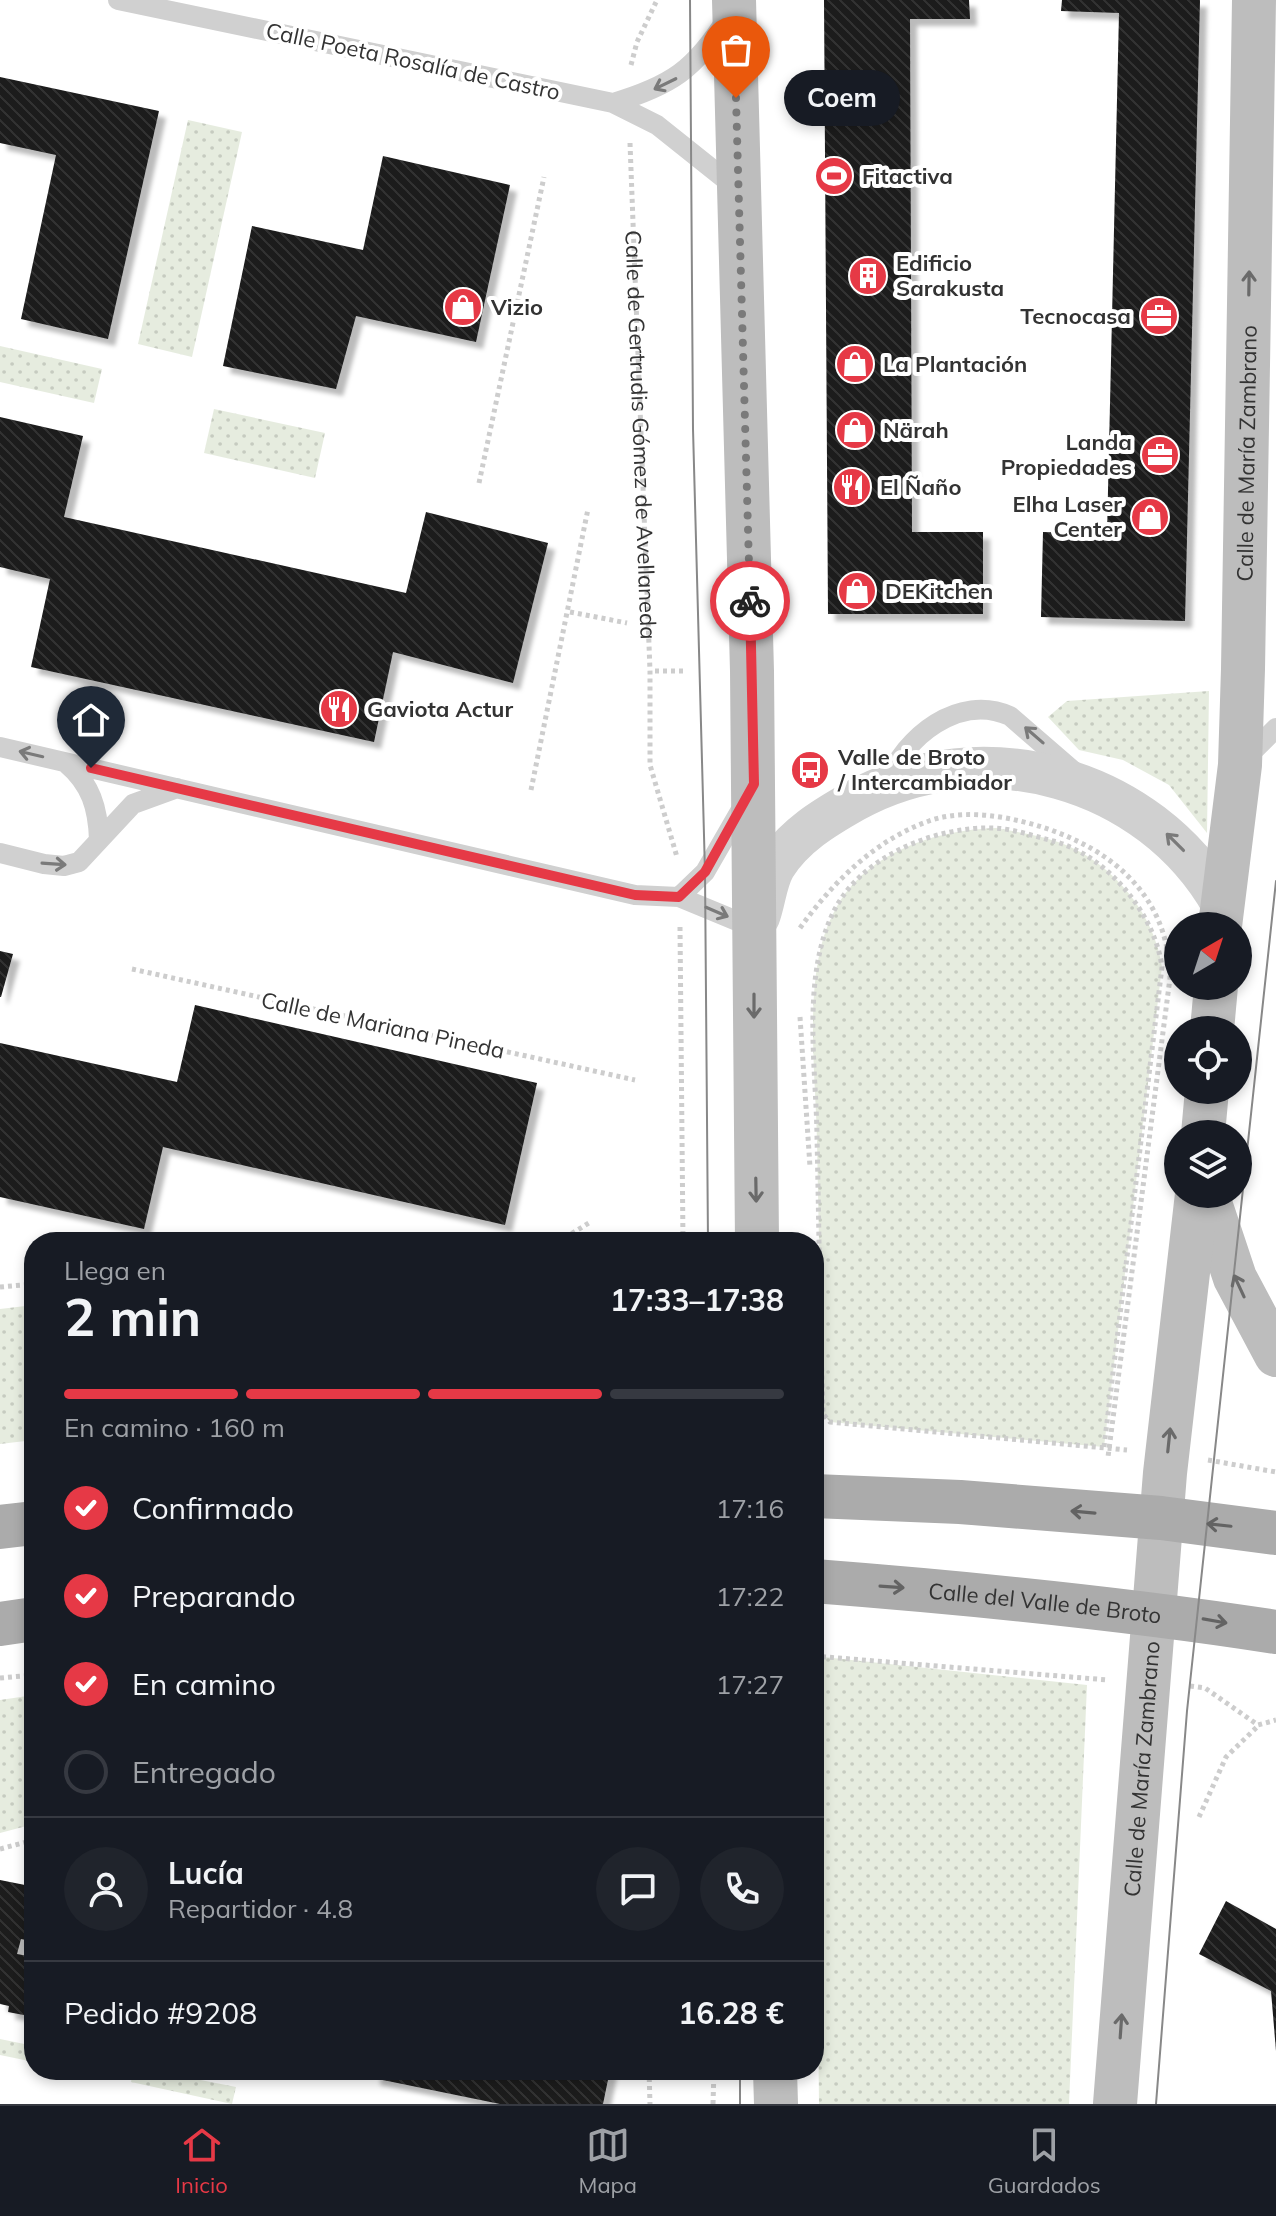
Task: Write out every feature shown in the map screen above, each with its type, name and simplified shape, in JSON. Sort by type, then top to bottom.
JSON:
[{"type":"main road","name":"Calle de María Zambrano","points":[[1221,912],[1240,765],[1264,42],[1254,0]]},
{"type":"main road","points":[[734,3],[754,784],[773,848],[754,928],[757,1232]]},
{"type":"main road","name":"Calle de María Zambrano","points":[[1115,2104],[1161,1518],[1195,1208]]},
{"type":"main road","points":[[1212,1208],[1235,1278],[1276,1355]]},
{"type":"main road","points":[[824,1496],[960,1502],[1161,1518],[1276,1533]]},
{"type":"main road","points":[[0,1527],[24,1524]]},
{"type":"main road","name":"Calle del Valle de Broto","points":[[824,1582],[1153,1613],[1276,1632]]},
{"type":"main road","points":[[0,1624],[24,1620]]},
{"type":"main road","points":[[775,2080],[776,2104]]},
{"type":"street","name":"Calle de María Zambrano","points":[[887,783],[946,769],[981,767],[1011,769],[1092,788],[1116,798],[1170,836],[1209,881],[1220,912]]},
{"type":"street","points":[[773,848],[887,783]]},
{"type":"lane","name":"Calle Poeta Rosalía de Castro","points":[[118,0],[625,103],[677,139],[739,191]]},
{"type":"lane","points":[[194,0],[213,20]]},
{"type":"lane","points":[[625,103],[662,86],[692,67],[734,3]]},
{"type":"lane","points":[[887,783],[894,764],[919,734],[954,716],[990,710],[1018,721],[1092,788]]},
{"type":"lane","points":[[1240,765],[1276,728]]},
{"type":"lane","points":[[0,747],[635,895],[679,897],[754,928]]},
{"type":"lane","points":[[63,761],[79,774],[93,796],[99,840]]},
{"type":"lane","points":[[679,897],[705,872],[754,784]]},
{"type":"lane","points":[[0,853],[64,866],[79,862],[91,853],[133,804],[177,788]]},
{"type":"lane","points":[[705,872],[773,848]]},
{"type":"path","name":"Calle de Gertrudis Gómez de Avellaneda","points":[[657,0],[637,42],[625,103],[650,765],[679,869]]},
{"type":"path","points":[[479,483],[544,177]]},
{"type":"path","points":[[531,790],[570,612],[588,509]]},
{"type":"path","name":"Calle de Gertrudis Gómez de Avellaneda","points":[[570,612],[627,623]]},
{"type":"path","points":[[655,671],[686,671]]},
{"type":"path","points":[[798,939],[800,928],[824,895],[863,860],[911,828],[955,815],[1006,818],[1060,830],[1109,858],[1131,878],[1152,909],[1164,933],[1170,978],[1107,1447]]},
{"type":"path","points":[[820,1232],[816,991],[821,950],[832,914],[855,883],[876,865],[938,834],[996,828],[1060,842],[1091,860],[1117,881],[1146,918],[1159,944],[1162,967],[1108,1457]]},
{"type":"path","points":[[680,923],[683,1232]]},
{"type":"path","name":"Calle de Mariana Pineda","points":[[132,969],[635,1080]]},
{"type":"path","points":[[799,1005],[810,1167]]},
{"type":"path","points":[[574,1232],[592,1221]]},
{"type":"path","points":[[0,1287],[24,1285]]},
{"type":"path","points":[[824,1415],[830,1422],[1107,1447],[1276,1472]]},
{"type":"path","points":[[824,1657],[1205,1688],[1258,1725]]},
{"type":"path","points":[[0,1678],[24,1676]]},
{"type":"path","points":[[1199,1817],[1212,1781],[1226,1757],[1258,1725],[1276,1720]]},
{"type":"path","points":[[0,1849],[24,1843]]},
{"type":"path","points":[[649,2080],[650,2104]]},
{"type":"path","points":[[713,2104],[714,2080]]},
{"type":"shaded area","points":[[188,120],[242,132],[192,357],[138,344]]},
{"type":"shaded area","points":[[0,346],[102,369],[94,403],[0,382]]},
{"type":"shaded area","points":[[214,409],[325,433],[315,478],[204,453]]},
{"type":"shaded area","points":[[1209,691],[1207,833],[1169,785],[1123,760],[1079,750],[1048,717],[1067,701]]},
{"type":"shaded area","points":[[996,828],[1058,842],[1077,850],[1112,875],[1127,891],[1140,908],[1158,947],[1162,967],[1104,1447],[830,1422],[824,1415],[824,1232],[819,1232],[813,1056],[814,995],[823,938],[846,893],[862,875],[881,861],[925,840]]},
{"type":"shaded area","points":[[24,1306],[24,1441],[0,1444],[0,1309]]},
{"type":"shaded area","points":[[824,1657],[1087,1685],[1069,2104],[819,2104],[819,2080],[824,2080]]},
{"type":"shaded area","points":[[24,1696],[24,1827],[0,1833],[0,1700]]},
{"type":"shaded area","points":[[0,2039],[24,2044],[24,2060],[0,2055]]},
{"type":"shaded area","points":[[201,2080],[236,2087],[232,2104],[131,2082]]},
{"type":"building","name":"Edificio Sarakusta","points":[[824,0],[969,0],[970,19],[910,19],[912,532],[983,532],[983,614],[828,614]]},
{"type":"building","points":[[1062,0],[1200,0],[1185,621],[1041,617],[1043,532],[1107,534],[1119,13],[1061,11]]},
{"type":"building","points":[[0,77],[159,111],[108,339],[21,319],[56,155],[0,143]]},
{"type":"building","points":[[383,156],[510,185],[476,342],[356,316],[336,389],[223,366],[252,226],[363,250]]},
{"type":"building","points":[[0,417],[83,436],[64,517],[406,593],[426,512],[548,543],[513,683],[393,652],[374,742],[31,667],[50,579],[0,567]]},
{"type":"building","points":[[0,951],[13,954],[1,997],[0,997]]},
{"type":"building","points":[[195,1005],[537,1083],[505,1225],[163,1147],[144,1229],[0,1197],[0,1043],[177,1082]]},
{"type":"building","points":[[0,1880],[24,1885],[24,1940],[21,1939],[17,1954],[24,1955],[24,2015],[8,2012],[9,2006],[0,2004]]},
{"type":"building","points":[[1226,1901],[1276,1929],[1276,2051],[1271,1991],[1199,1954]]},
{"type":"building","points":[[383,2080],[608,2080],[603,2104],[500,2104]]},
{"type":"tram line","points":[[690,0],[693,429],[705,872],[708,1232]]},
{"type":"tram line","points":[[1156,2104],[1187,1711],[1276,881]]},
{"type":"tram line","points":[[740,2080],[740,2104]]},
{"type":"way so far","points":[[736,98],[750,601]]},
{"type":"place","name":"Coem","points":[[736,98]]},
{"type":"place","name":"Fitactiva","points":[[834,176]]},
{"type":"place","name":"Edificio Sarakusta","points":[[868,276]]},
{"type":"place","name":"Vizio","points":[[463,307]]},
{"type":"place","name":"Tecnocasa","points":[[1159,316]]},
{"type":"place","name":"La Plantación","points":[[855,364]]},
{"type":"place","name":"Närah","points":[[855,430]]},
{"type":"place","name":"Landa Propiedades","points":[[1160,455]]},
{"type":"place","name":"El Ñaño","points":[[852,487]]},
{"type":"place","name":"Elha Laser Center","points":[[1150,517]]},
{"type":"place","name":"DEKitchen","points":[[857,591]]},
{"type":"place","name":"Gaviota Actur","points":[[339,709]]},
{"type":"place","name":"Valle de Broto / Intercambiador","points":[[810,770]]},
{"type":"route","points":[[91,768],[635,895],[679,897],[705,872],[754,784],[750,601]]}]
